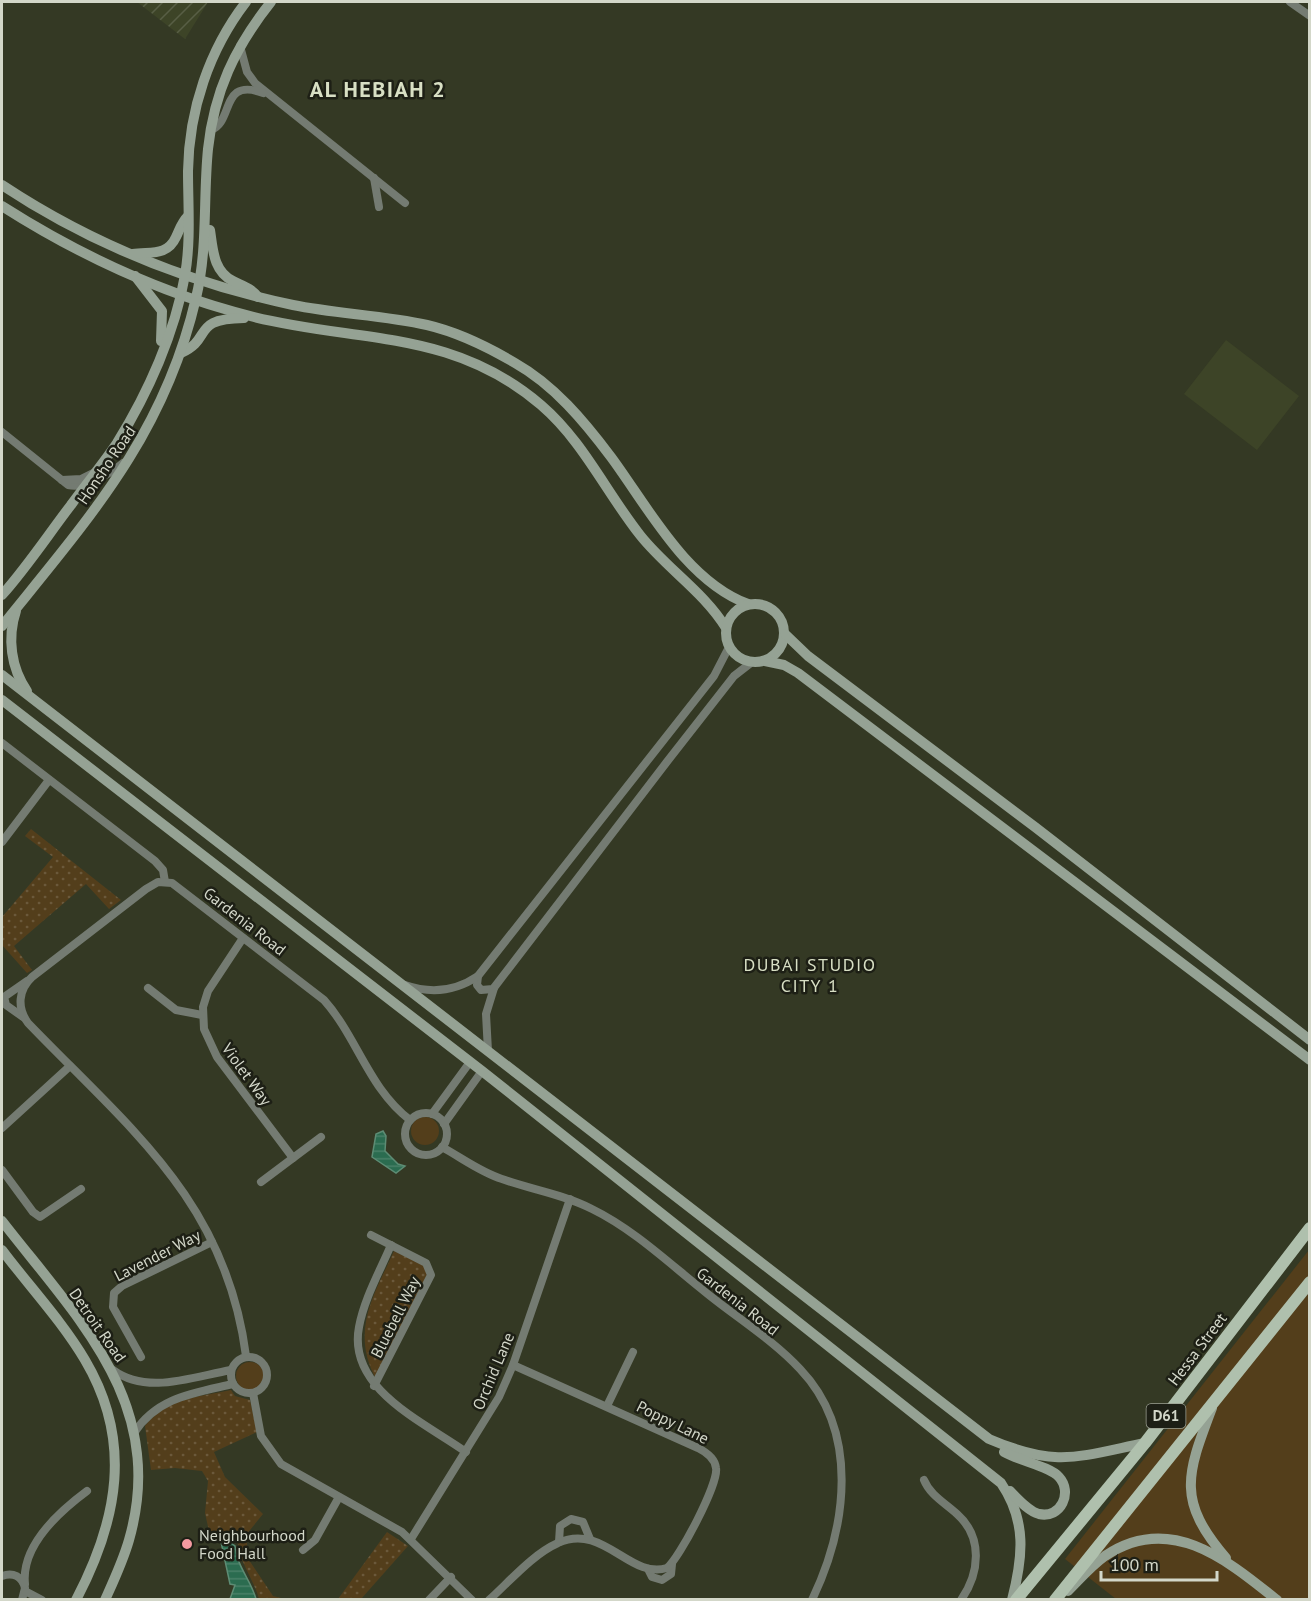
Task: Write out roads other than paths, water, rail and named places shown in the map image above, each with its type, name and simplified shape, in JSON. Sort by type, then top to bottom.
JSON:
[{"type":"main road","name":"Hessa Street","points":[[1014,1599],[1145,1443],[1310,1228]]},
{"type":"main road","name":"D61","points":[[1057,1599],[1310,1282]]},
{"type":"street","name":"Honsho Road","points":[[2,595],[28,564],[112,449],[134,413],[163,348],[185,277],[189,148],[196,103],[219,45],[246,2]]},
{"type":"street","name":"Honsho Road","points":[[2,626],[100,502],[135,452],[160,404],[181,353],[200,282],[211,130],[221,86],[240,45],[271,2]]},
{"type":"street","points":[[1290,2],[1310,16]]},
{"type":"street","points":[[240,45],[247,72],[272,98],[405,202]]},
{"type":"street","points":[[211,130],[218,127],[229,100],[238,92],[255,90],[272,98]]},
{"type":"street","points":[[374,177],[379,207]]},
{"type":"street","points":[[2,185],[61,221],[129,255],[185,277],[258,298],[322,311],[427,325],[445,330],[521,366],[553,390],[584,423],[612,459],[643,506],[682,554],[719,588],[748,604]]},
{"type":"street","points":[[2,206],[62,242],[135,276],[196,300],[252,316],[303,327],[427,346],[481,366],[512,385],[541,405],[571,436],[639,534],[669,567],[708,604],[726,628],[729,647],[739,657],[752,662],[765,661],[784,665],[798,673],[1310,1060]]},
{"type":"street","points":[[206,215],[219,268],[229,279],[248,288],[258,298]]},
{"type":"street","points":[[129,255],[155,253],[165,249],[173,242],[188,216]]},
{"type":"street","points":[[135,276],[162,311],[163,348]]},
{"type":"street","points":[[181,353],[194,345],[205,327],[216,320],[252,316]]},
{"type":"street","points":[[2,432],[58,479],[74,486],[86,484],[117,468],[135,452]]},
{"type":"street","points":[[58,479],[81,479],[94,472]]},
{"type":"street","points":[[726,628],[734,611],[748,604],[757,603],[774,610],[784,625],[784,634],[782,645],[765,661]]},
{"type":"street","points":[[19,605],[12,628],[12,652],[18,675],[31,696]]},
{"type":"street","points":[[784,634],[808,656],[1035,827],[1310,1040]]},
{"type":"street","points":[[400,982],[424,990],[440,990],[456,987],[478,976],[714,676],[729,647]]},
{"type":"street","points":[[488,1052],[486,1014],[495,987],[679,745],[734,676],[752,662]]},
{"type":"street","points":[[2,675],[1013,1458],[1056,1474],[1064,1485],[1065,1498],[1051,1513],[1037,1514],[471,1062],[2,700]]},
{"type":"street","points":[[2,706],[15,710]]},
{"type":"street","points":[[2,743],[155,861],[163,870],[165,882],[146,889],[4,997],[6,1005],[24,1018],[161,1161],[178,1183],[212,1242],[236,1304],[246,1356]]},
{"type":"street","points":[[2,842],[49,780]]},
{"type":"street","name":"Gardenia Road","points":[[165,882],[178,886],[330,1006],[380,1089],[394,1107],[410,1120]]},
{"type":"street","points":[[148,988],[176,1010],[202,1015],[208,991],[243,938]]},
{"type":"street","points":[[478,976],[477,985],[481,990],[487,992],[495,987]]},
{"type":"street","points":[[24,1018],[20,999],[28,981]]},
{"type":"street","name":"Violet Way","points":[[202,1015],[204,1029],[212,1049],[292,1158]]},
{"type":"street","points":[[432,1114],[471,1062]]},
{"type":"street","points":[[2,1128],[70,1066]]},
{"type":"street","points":[[444,1124],[482,1071]]},
{"type":"street","points":[[432,1114],[444,1124],[447,1132],[442,1147],[429,1154],[422,1154],[410,1147],[405,1134],[410,1120],[416,1115],[432,1114]]},
{"type":"street","points":[[261,1182],[321,1137]]},
{"type":"street","name":"Gardenia Road","points":[[442,1147],[485,1173],[570,1199],[620,1225],[782,1353],[809,1380],[824,1401],[840,1448],[841,1496],[836,1532],[812,1599]]},
{"type":"street","points":[[2,1170],[33,1212],[40,1217],[81,1189]]},
{"type":"street","name":"Orchid Lane","points":[[411,1539],[491,1413],[513,1365],[570,1199]]},
{"type":"street","name":"Detroit Road","points":[[2,1221],[90,1334],[112,1370],[125,1398],[134,1433],[138,1470],[134,1521],[121,1563],[105,1599]]},
{"type":"street","name":"Bluebell Way","points":[[372,1235],[426,1263],[431,1275],[374,1386]]},
{"type":"street","name":"Lavender Way","points":[[141,1357],[113,1307],[114,1293],[122,1286],[212,1242]]},
{"type":"street","name":"Bluebell Way","points":[[391,1245],[361,1317],[358,1334],[361,1361],[374,1386],[466,1452]]},
{"type":"street","name":"Detroit Road","points":[[2,1250],[84,1360],[95,1379],[109,1420],[116,1467],[110,1515],[90,1572],[75,1599]]},
{"type":"street","points":[[607,1406],[633,1352]]},
{"type":"street","points":[[246,1356],[258,1359],[266,1368],[266,1380],[253,1393],[242,1392],[233,1384],[231,1370],[236,1361],[246,1356]]},
{"type":"street","name":"Poppy Lane","points":[[489,1599],[559,1542],[560,1526],[571,1519],[584,1522],[590,1539],[648,1569],[652,1577],[662,1580],[671,1574],[672,1564],[715,1480],[715,1463],[708,1454],[698,1448],[513,1365]]},
{"type":"street","points":[[112,1370],[132,1381],[153,1384],[231,1370]]},
{"type":"street","points":[[134,1433],[149,1413],[168,1400],[233,1384]]},
{"type":"street","points":[[253,1393],[258,1428],[275,1458],[295,1474],[372,1513],[411,1539],[472,1599]]},
{"type":"street","points":[[1213,1405],[1192,1462],[1190,1488],[1200,1526],[1230,1563]]},
{"type":"street","points":[[989,1439],[1026,1454],[1056,1459],[1145,1443]]},
{"type":"street","points":[[924,1480],[930,1491],[963,1520],[975,1545],[974,1575],[961,1599]]},
{"type":"street","points":[[1001,1483],[1016,1510],[1022,1541],[1021,1562],[1014,1599]]},
{"type":"street","points":[[24,1592],[28,1560],[51,1521],[87,1491]]},
{"type":"street","points":[[303,1550],[315,1540],[339,1497]]},
{"type":"street","points":[[559,1542],[574,1538],[590,1539]]},
{"type":"street","points":[[1057,1599],[1107,1555],[1137,1541],[1162,1539],[1188,1543],[1230,1563],[1277,1599]]},
{"type":"street","points":[[4,1575],[28,1560]]},
{"type":"street","points":[[4,1575],[16,1575],[24,1592],[42,1599]]},
{"type":"street","points":[[429,1599],[451,1578]]},
{"type":"place","name":"Neighbourhood Food Hall","points":[[187,1544]]},
{"type":"district","name":"AL HEBIAH 2","points":[[378,89]]},
{"type":"district","name":"DUBAI STUDIO CITY 1","points":[[810,975]]}]
